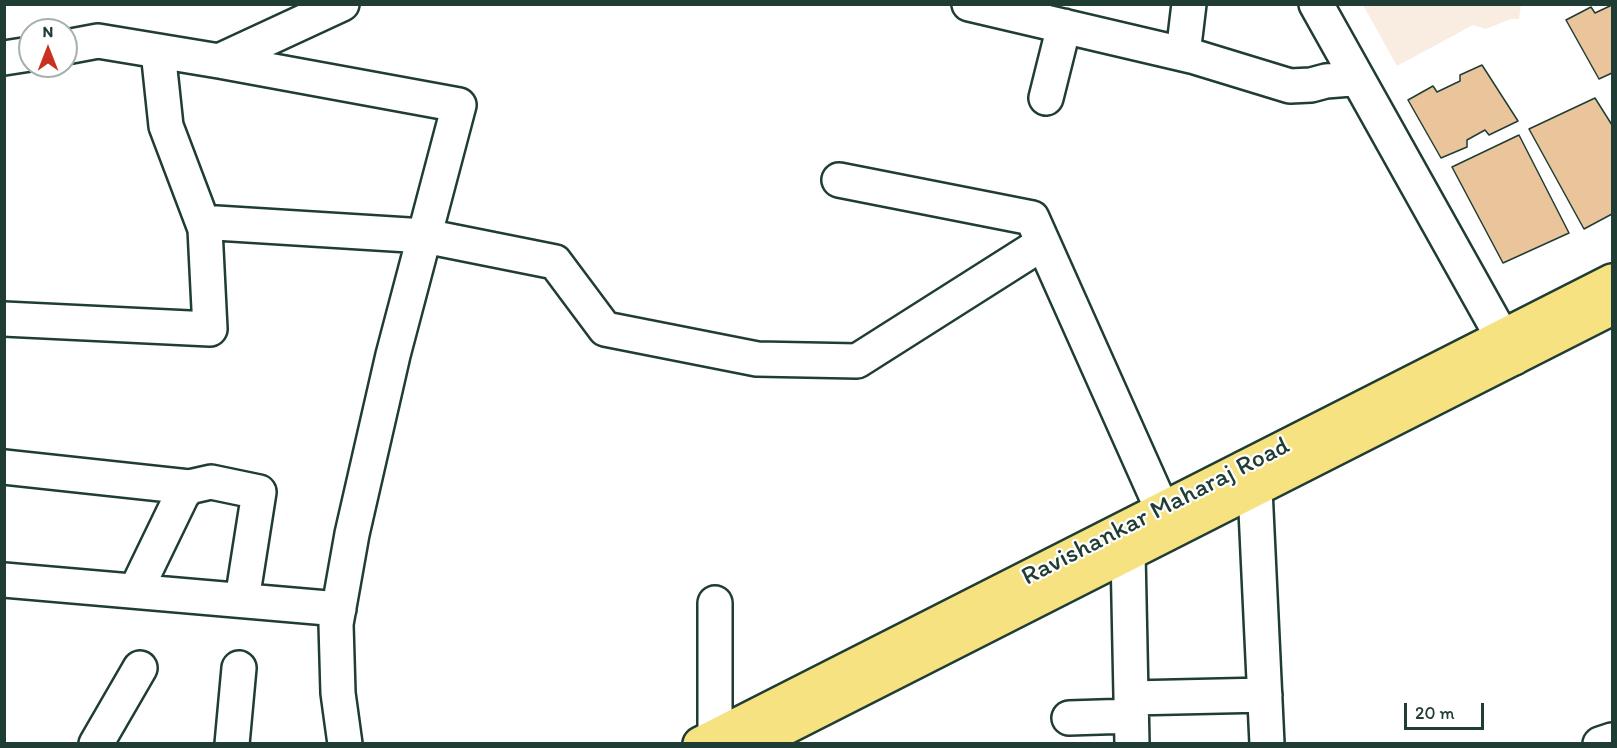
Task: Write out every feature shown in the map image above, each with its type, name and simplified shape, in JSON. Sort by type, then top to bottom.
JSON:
[{"type":"main road","name":"Ravishankar Maharaj Road","points":[[1508,348],[1612,281]]},
{"type":"main road","name":"Ravishankar Maharaj Road","points":[[753,744],[1128,553],[1249,478],[1508,348],[1612,308]]},
{"type":"main road","name":"Ravishankar Maharaj Road","points":[[708,740],[1162,509],[1249,478]]},
{"type":"street","points":[[219,61],[342,4]]},
{"type":"street","points":[[969,4],[1183,54],[1290,86],[1351,79],[1360,83]]},
{"type":"street","points":[[1183,54],[1189,4]]},
{"type":"street","points":[[1316,4],[1508,348]]},
{"type":"street","points":[[1046,98],[1064,26]]},
{"type":"street","points":[[78,45],[98,41],[459,105],[393,356],[354,523],[336,624],[338,693],[345,744]]},
{"type":"street","points":[[4,319],[210,329],[205,230],[166,126],[158,51]]},
{"type":"street","points":[[839,180],[1032,218],[1162,509]]},
{"type":"street","points":[[205,230],[216,223],[425,236],[555,262],[605,329],[757,359],[856,361],[1043,243]]},
{"type":"street","points":[[4,467],[189,487],[211,482],[259,492],[242,600]]},
{"type":"street","points":[[1249,478],[1267,744]]},
{"type":"street","points":[[136,590],[182,495],[189,487]]},
{"type":"street","points":[[1128,553],[1131,719]]},
{"type":"street","points":[[4,580],[339,609]]},
{"type":"street","points":[[708,740],[715,603]]},
{"type":"street","points":[[96,744],[140,668]]},
{"type":"street","points":[[232,744],[239,668]]},
{"type":"street","points":[[1070,718],[1131,719],[1265,695]]},
{"type":"street","points":[[1600,744],[1612,740]]},
{"type":"shaded area","points":[[1363,5],[1521,5],[1519,19],[1511,19],[1486,29],[1473,25],[1397,66]]},
{"type":"building","points":[[1612,5],[1612,73],[1599,79],[1566,20],[1591,7],[1595,13]]},
{"type":"building","points":[[1482,65],[1518,121],[1489,135],[1485,130],[1467,140],[1467,147],[1441,158],[1408,100],[1433,86],[1437,92],[1460,81],[1460,75]]},
{"type":"building","points":[[1595,98],[1612,125],[1612,214],[1584,229],[1529,129]]},
{"type":"building","points":[[1519,135],[1569,233],[1503,263],[1452,167]]}]
